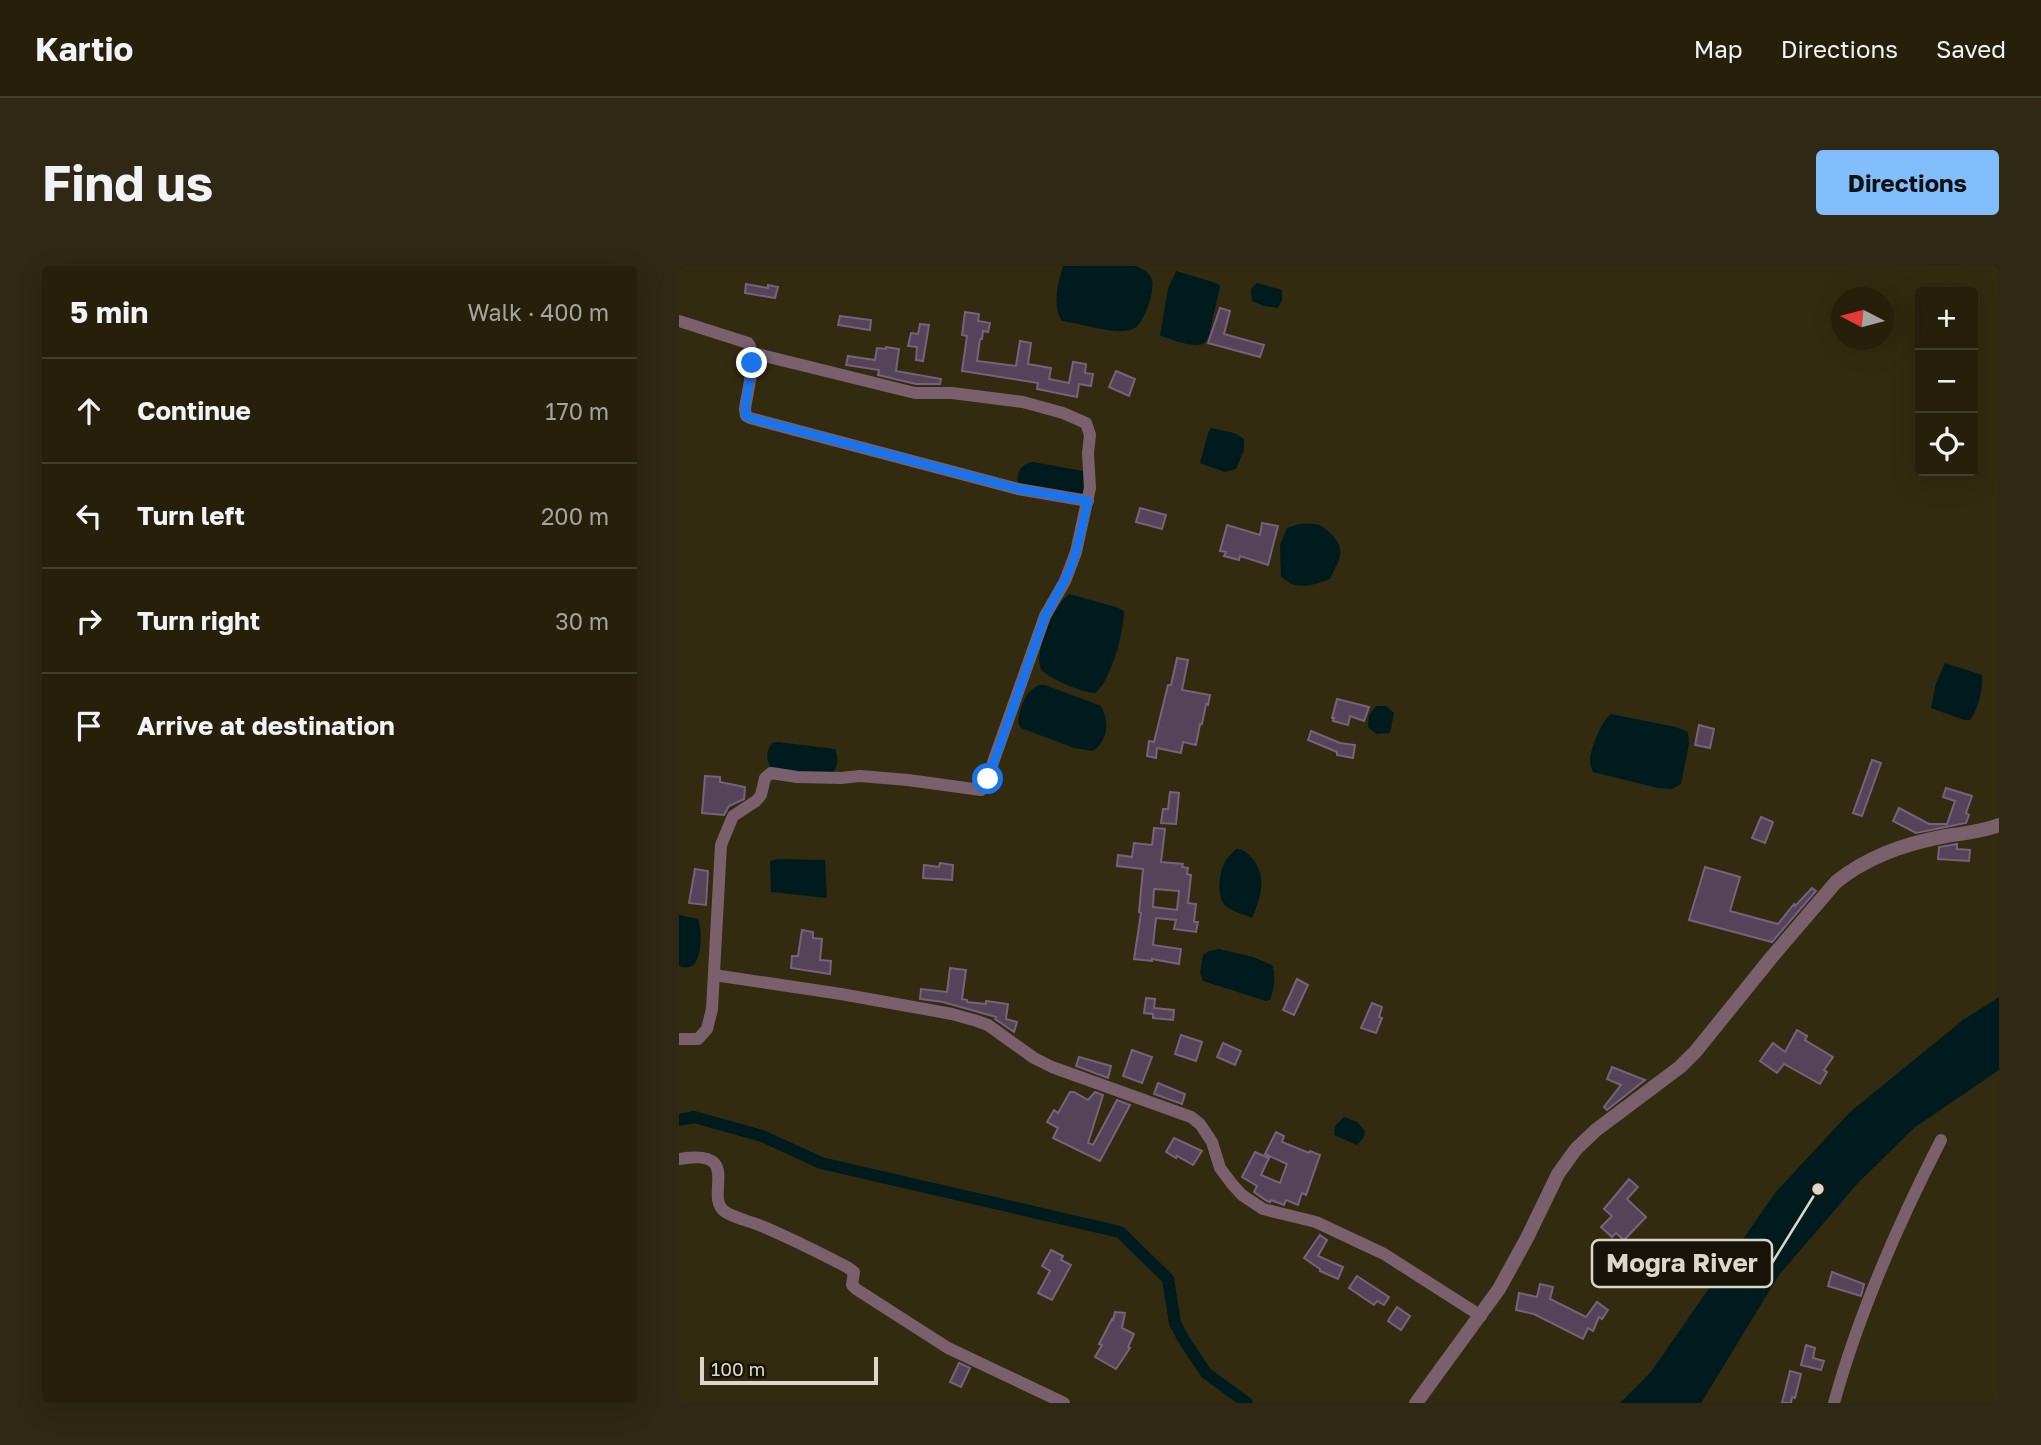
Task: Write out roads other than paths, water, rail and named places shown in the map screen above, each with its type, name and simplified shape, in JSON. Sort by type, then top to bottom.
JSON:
[{"type":"street","points":[[679,321],[748,343],[753,353],[745,409],[746,416],[750,418],[1018,489],[1088,501]]},
{"type":"street","points":[[679,1039],[698,1039],[707,1029],[712,1009],[721,845],[733,816],[761,795],[762,783],[767,775],[869,777],[981,790],[985,785],[1045,616],[1069,572],[1090,488],[1090,435],[1086,423],[1063,413],[1023,402],[952,393],[915,393],[753,353]]},
{"type":"street","points":[[1416,1403],[1481,1316],[1516,1259],[1558,1174],[1576,1149],[1596,1130],[1680,1067],[1696,1051],[1770,958],[1836,882],[1847,873],[1888,852],[1943,837],[1984,831],[1999,825]]},
{"type":"street","points":[[714,975],[841,994],[938,1012],[988,1025],[1019,1048],[1052,1067],[1191,1117],[1200,1124],[1212,1142],[1220,1168],[1231,1184],[1263,1209],[1316,1222],[1384,1254],[1481,1316]]},
{"type":"street","points":[[1834,1403],[1846,1358],[1867,1300],[1941,1140]]},
{"type":"street","points":[[679,1159],[704,1157],[713,1162],[719,1182],[719,1203],[725,1211],[848,1267],[854,1272],[852,1285],[856,1289],[948,1348],[1064,1403]]},
{"type":"water","points":[[1063,266],[1135,266],[1145,271],[1152,280],[1152,292],[1141,321],[1133,329],[1118,331],[1062,321],[1057,301]]},
{"type":"water","points":[[1176,271],[1220,286],[1209,335],[1202,344],[1187,344],[1160,335],[1168,289]]},
{"type":"water","points":[[1257,283],[1282,290],[1282,300],[1278,308],[1252,301],[1251,289]]},
{"type":"water","points":[[1211,428],[1234,433],[1244,439],[1244,450],[1236,469],[1225,472],[1200,463]]},
{"type":"water","points":[[1033,462],[1083,471],[1084,492],[1081,495],[1026,486],[1018,482],[1021,469]]},
{"type":"water","points":[[1300,524],[1317,524],[1336,539],[1340,555],[1330,579],[1298,586],[1281,576],[1280,545],[1287,528]]},
{"type":"water","points":[[1069,594],[1124,611],[1115,655],[1106,678],[1095,693],[1083,691],[1050,677],[1041,669],[1040,652],[1046,629],[1057,608]]},
{"type":"water","points":[[1945,663],[1982,675],[1980,698],[1970,720],[1931,708],[1936,683]]},
{"type":"water","points":[[1039,685],[1101,706],[1105,718],[1105,736],[1093,751],[1074,748],[1021,728],[1018,723],[1024,701]]},
{"type":"water","points":[[1376,706],[1386,706],[1394,713],[1390,733],[1376,734],[1368,727],[1369,715]]},
{"type":"water","points":[[1611,714],[1676,727],[1688,732],[1689,744],[1681,784],[1672,789],[1658,788],[1593,772],[1590,761],[1592,749],[1600,728]]},
{"type":"water","points":[[772,743],[835,749],[835,769],[831,774],[772,769],[767,753]]},
{"type":"water","points":[[1236,849],[1248,854],[1260,872],[1260,894],[1252,918],[1229,908],[1221,897],[1219,885],[1223,866]]},
{"type":"water","points":[[825,860],[827,898],[771,892],[770,861]]},
{"type":"water","points":[[679,915],[698,919],[699,924],[699,953],[694,964],[689,967],[679,966]]},
{"type":"water","points":[[1219,949],[1253,957],[1272,965],[1274,982],[1270,1000],[1203,981],[1200,973],[1203,955]]},
{"type":"water","points":[[1999,997],[1999,1070],[1914,1128],[1858,1183],[1779,1275],[1701,1403],[1620,1403],[1651,1372],[1775,1193],[1850,1112],[1963,1020]]},
{"type":"water","points":[[1344,1117],[1357,1122],[1365,1131],[1357,1145],[1334,1135],[1335,1126]]},
{"type":"waterway","points":[[679,1120],[694,1117],[762,1136],[821,1163],[1120,1232],[1168,1279],[1175,1323],[1206,1373],[1247,1403]]},
{"type":"place","name":"Mogra River","points":[[1818,1189]]}]
